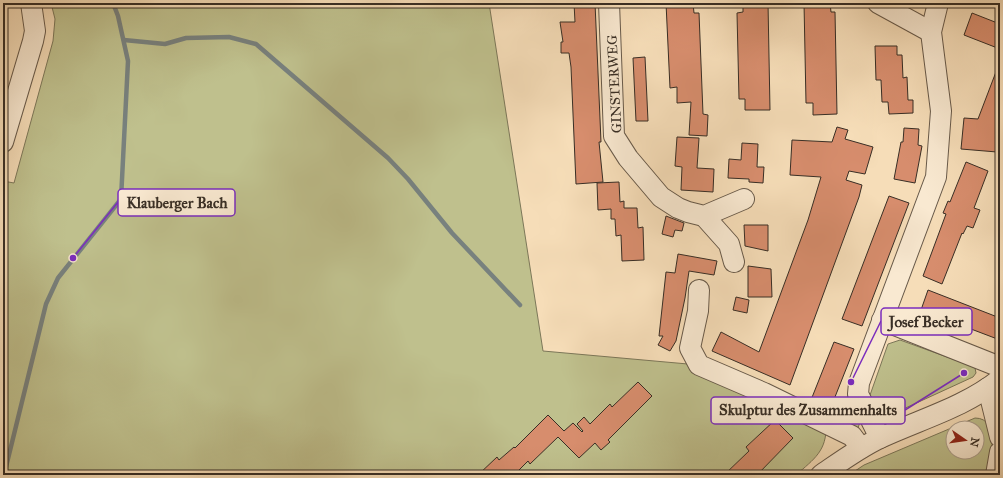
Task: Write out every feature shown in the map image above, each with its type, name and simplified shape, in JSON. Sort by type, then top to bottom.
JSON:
[{"type":"street","points":[[3,142],[33,41],[35,31],[31,3]]},
{"type":"street","name":"GINSTERWEG","points":[[610,3],[614,136],[628,158],[660,197],[678,208],[704,216]]},
{"type":"street","points":[[878,3],[931,32]]},
{"type":"street","points":[[880,438],[858,394],[859,383],[936,177],[941,111],[931,32],[938,3]]},
{"type":"street","points":[[734,262],[730,244],[704,216],[744,199]]},
{"type":"street","points":[[699,290],[698,311],[690,348],[699,365],[758,390],[852,436],[862,448]]},
{"type":"street","points":[[882,320],[1000,367]]},
{"type":"street","points":[[821,475],[880,438],[958,405],[994,383],[1000,437]]},
{"type":"street","points":[[996,475],[1000,452]]},
{"type":"green space","points":[[51,3],[489,3],[543,351],[699,365],[826,425],[826,434],[822,448],[814,459],[796,475],[3,475],[3,181],[14,183],[53,41],[55,19]]},
{"type":"green space","points":[[900,340],[972,366],[975,368],[976,373],[973,377],[899,411],[885,412],[875,406],[869,398],[888,344]]},
{"type":"green space","points":[[849,393],[860,422],[856,434],[837,424]]},
{"type":"green space","points":[[975,418],[983,420],[970,420]]},
{"type":"green space","points":[[985,422],[991,432],[992,450],[987,475],[849,475],[864,465],[945,431],[945,460],[985,460]]},
{"type":"building","points":[[574,3],[595,3],[601,142],[599,142],[603,182],[576,184],[571,67],[569,53],[561,53],[561,42],[563,42],[560,22],[575,22]]},
{"type":"building","points":[[666,3],[693,3],[694,13],[699,13],[703,114],[708,115],[707,136],[689,135],[691,102],[677,103],[677,87],[670,88]]},
{"type":"building","points":[[743,3],[768,3],[770,110],[745,110],[745,99],[739,99],[737,13],[743,12]]},
{"type":"building","points":[[804,3],[830,3],[831,12],[835,12],[837,114],[813,115],[813,103],[806,103]]},
{"type":"building","points":[[972,13],[1000,24],[1000,49],[964,35]]},
{"type":"building","points":[[875,46],[897,46],[897,55],[902,55],[903,78],[907,77],[908,100],[913,100],[913,113],[889,114],[888,102],[882,102],[881,80],[876,80]]},
{"type":"building","points":[[645,57],[648,121],[636,121],[633,58]]},
{"type":"building","points":[[999,64],[1000,126],[997,152],[961,149],[964,118],[978,119]]},
{"type":"building","points":[[837,127],[848,130],[845,139],[873,147],[865,174],[849,171],[846,180],[862,185],[859,197],[790,385],[712,351],[721,332],[759,352],[808,220],[821,177],[790,175],[792,140],[832,142]]},
{"type":"building","points":[[904,128],[919,129],[918,145],[922,146],[915,183],[894,179],[901,142],[903,142]]},
{"type":"building","points":[[677,137],[699,138],[697,168],[714,169],[713,192],[681,190],[682,167],[675,166]]},
{"type":"building","points":[[742,143],[758,144],[757,167],[764,167],[763,183],[749,182],[749,179],[728,178],[729,159],[741,160]]},
{"type":"building","points":[[966,162],[988,171],[974,208],[980,210],[973,228],[967,226],[963,234],[962,233],[942,284],[923,276],[946,214],[943,213],[948,201],[950,202]]},
{"type":"building","points":[[619,182],[620,202],[624,201],[624,208],[637,208],[638,228],[643,227],[644,260],[622,261],[621,235],[616,236],[615,219],[611,219],[611,209],[598,210],[597,183]]},
{"type":"building","points":[[889,196],[909,203],[862,326],[842,319]]},
{"type":"building","points":[[666,216],[684,223],[682,231],[675,230],[673,237],[662,234]]},
{"type":"building","points":[[744,225],[768,225],[768,251],[745,246]]},
{"type":"building","points":[[678,254],[717,261],[714,275],[689,271],[676,341],[670,351],[658,345],[663,336],[659,336],[666,272],[675,273]]},
{"type":"building","points":[[748,266],[771,269],[772,297],[748,297]]},
{"type":"building","points":[[928,290],[1000,318],[1000,340],[921,310]]},
{"type":"building","points":[[736,297],[749,300],[747,313],[733,310]]},
{"type":"building","points":[[834,342],[854,349],[831,407],[811,400]]},
{"type":"building","points":[[638,382],[652,396],[608,440],[610,442],[601,450],[595,443],[579,458],[558,437],[530,464],[528,461],[514,475],[478,475],[497,457],[499,460],[514,447],[515,448],[548,415],[564,431],[573,423],[582,432],[583,431],[577,424],[584,417],[590,424],[610,404],[612,407]]},
{"type":"building","points":[[775,420],[793,438],[757,475],[724,475],[749,451],[746,447]]},
{"type":"waterway","points":[[4,475],[46,304],[58,278],[121,199],[128,61],[118,16],[113,3]]},
{"type":"waterway","points":[[124,40],[165,44],[186,38],[229,37],[256,44],[388,158],[408,179],[452,233],[520,305]]},
{"type":"place","name":"Klauberger Bach","points":[[73,258]]},
{"type":"place","name":"Skulptur des Zusammenhalts","points":[[964,373]]},
{"type":"place","name":"Josef Becker","points":[[851,382]]}]
